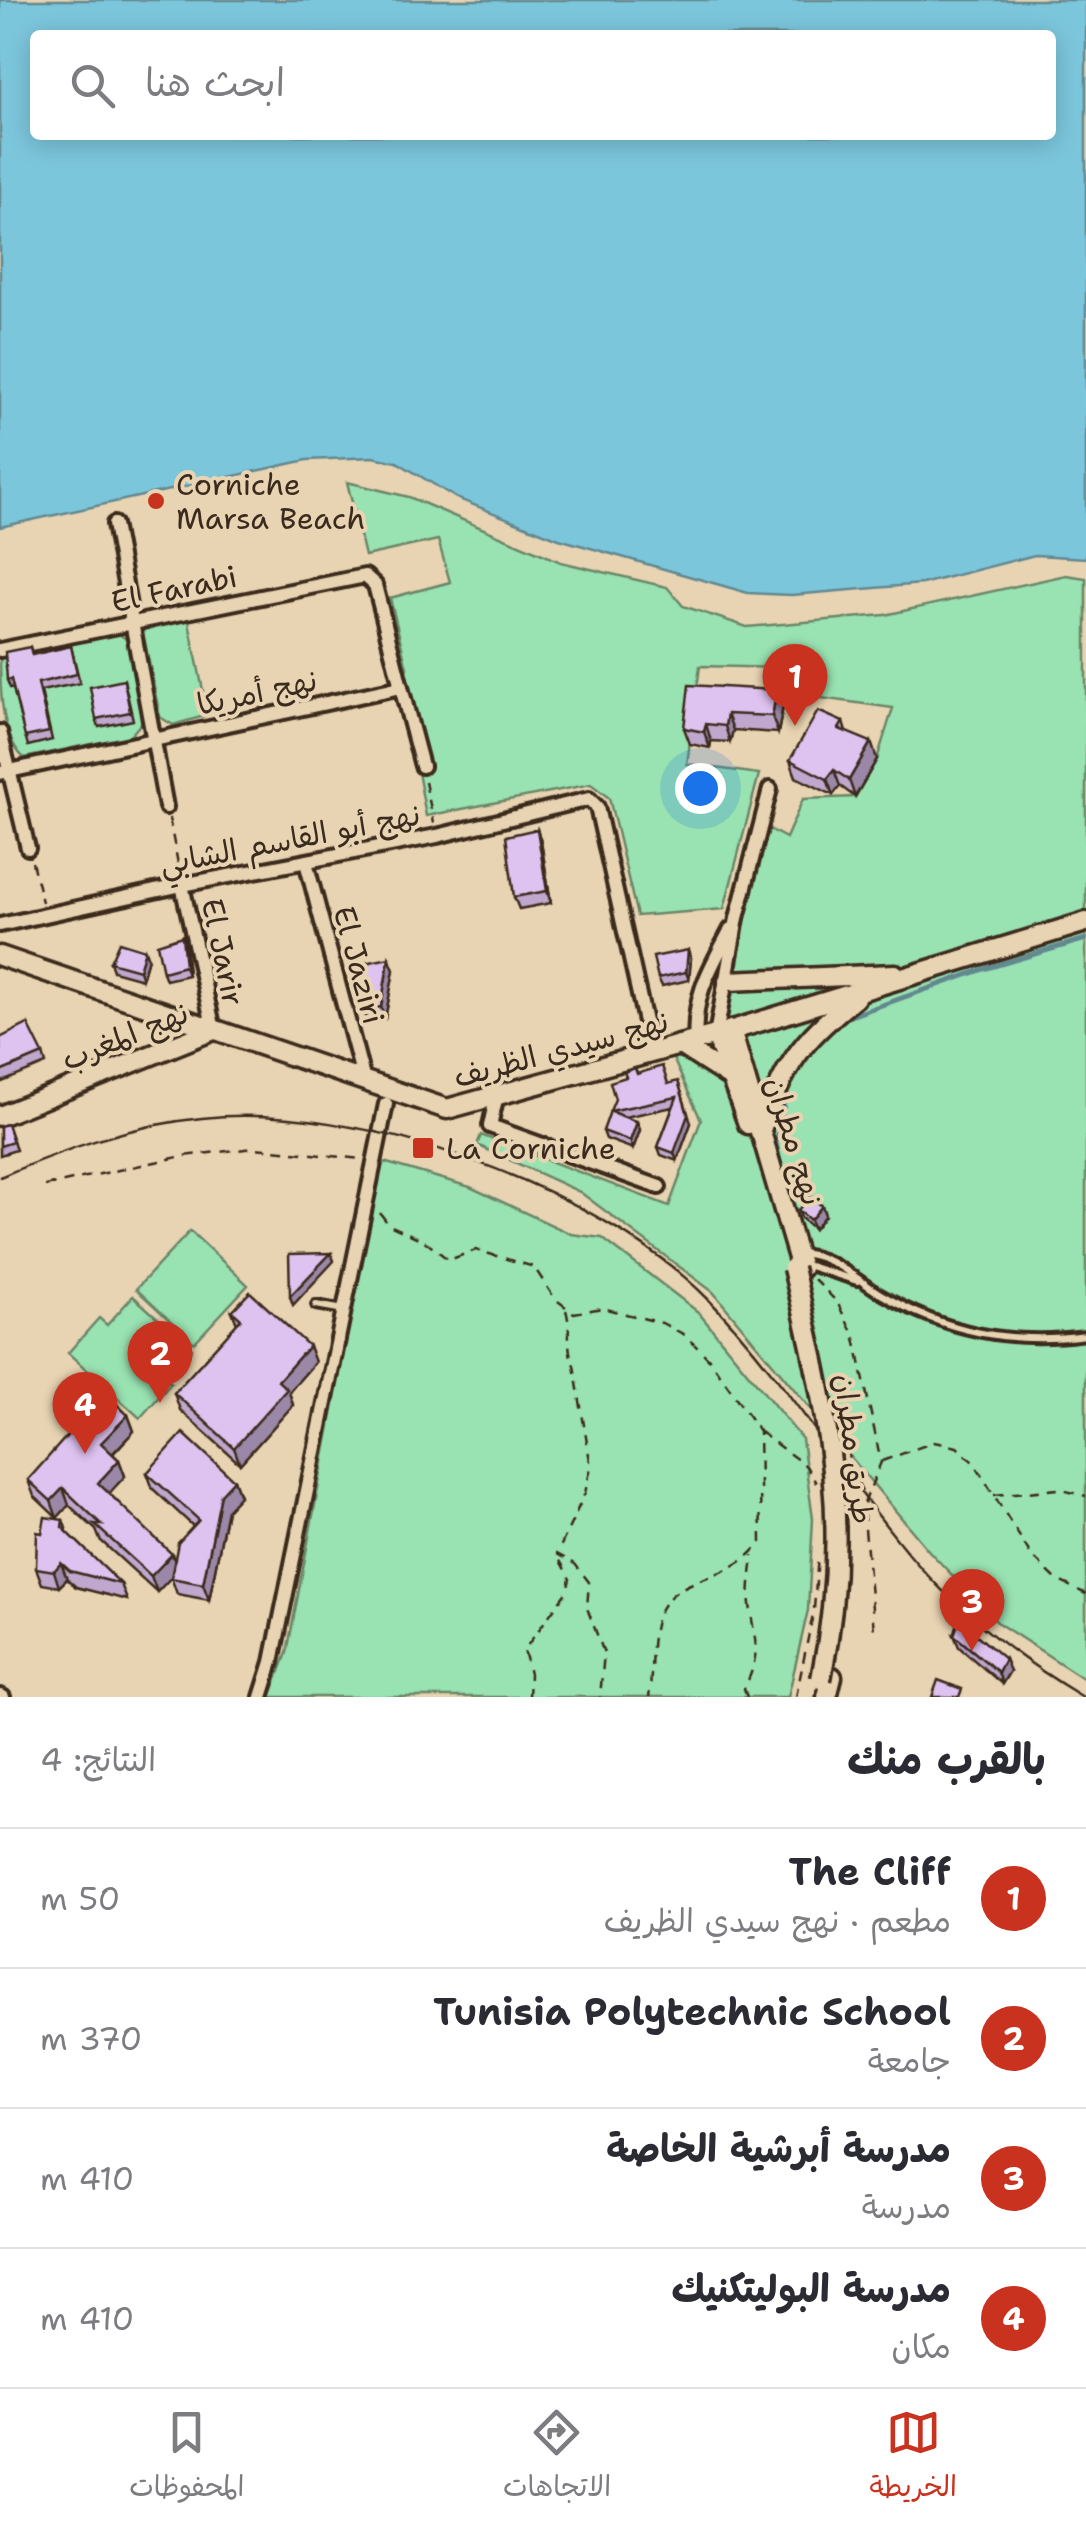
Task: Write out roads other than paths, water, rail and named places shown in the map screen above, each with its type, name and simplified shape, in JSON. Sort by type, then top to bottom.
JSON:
[{"type":"street","points":[[114,524],[166,807]]},
{"type":"street","name":"El Farabi","points":[[0,650],[358,575],[375,585],[401,687]]},
{"type":"street","points":[[401,687],[422,766]]},
{"type":"street","name":"نهج أمريكا","points":[[4,772],[401,687]]},
{"type":"street","points":[[0,732],[4,772],[28,848]]},
{"type":"street","name":"نهج سيدي الظريف","points":[[724,1033],[737,918],[770,789]]},
{"type":"street","name":"نهج أبو القاسم الشابي","points":[[0,926],[182,885],[437,836],[589,799],[597,807],[652,1053]]},
{"type":"street","name":"El Jaziri","points":[[306,862],[364,1080]]},
{"type":"street","name":"El Jarir","points":[[182,885],[214,1030]]},
{"type":"street","name":"نهج سيدي الظريف","points":[[688,1043],[700,986],[737,918]]},
{"type":"street","name":"نهج سيدي الظريف","points":[[0,956],[447,1109],[496,1099],[724,1033],[1086,922]]},
{"type":"street","points":[[728,981],[911,974]]},
{"type":"street","points":[[760,1132],[788,1064],[802,1044],[864,991]]},
{"type":"street","name":"نهج المغرب","points":[[0,1116],[214,1030]]},
{"type":"street","name":"نهج مطران","points":[[724,1033],[730,1077],[798,1264]]},
{"type":"street","name":"نهج مطران","points":[[724,1033],[760,1132],[798,1264]]},
{"type":"street","points":[[688,1043],[730,1077]]},
{"type":"street","points":[[496,1099],[490,1126],[659,1187]]},
{"type":"street","points":[[261,1697],[346,1310],[386,1104]]},
{"type":"street","name":"طريق مطران","points":[[798,1264],[838,1494],[837,1577],[824,1688]]},
{"type":"lane","points":[[798,1264],[866,1284],[939,1324],[983,1336],[999,1339],[1086,1335]]},
{"type":"lane","points":[[316,1305],[346,1310]]},
{"type":"water","points":[[0,0],[1086,0],[1086,558],[1035,555],[922,584],[792,595],[748,593],[559,539],[456,498],[397,462],[373,457],[307,460],[0,527]]},
{"type":"waterway","points":[[842,1019],[987,968],[1086,939]]},
{"type":"waterway","points":[[783,1175],[776,1144],[787,1088]]},
{"type":"tram line","points":[[0,1177],[124,1132],[202,1118],[264,1116],[331,1123],[402,1138],[541,1188],[604,1221],[661,1258],[708,1299],[763,1361],[888,1528],[932,1580],[993,1635],[1083,1697]]},
{"type":"place","name":"Corniche Marsa Beach","points":[[156,501]]},
{"type":"place","name":"The Cliff","points":[[795,726]]},
{"type":"place","name":"La Corniche","points":[[423,1148]]},
{"type":"place","name":"Tunisia Polytechnic School","points":[[160,1403]]},
{"type":"place","name":"مدرسة البوليتكنيك","points":[[85,1454]]},
{"type":"place","name":"مدرسة أبرشية الخاصة","points":[[972,1651]]}]
